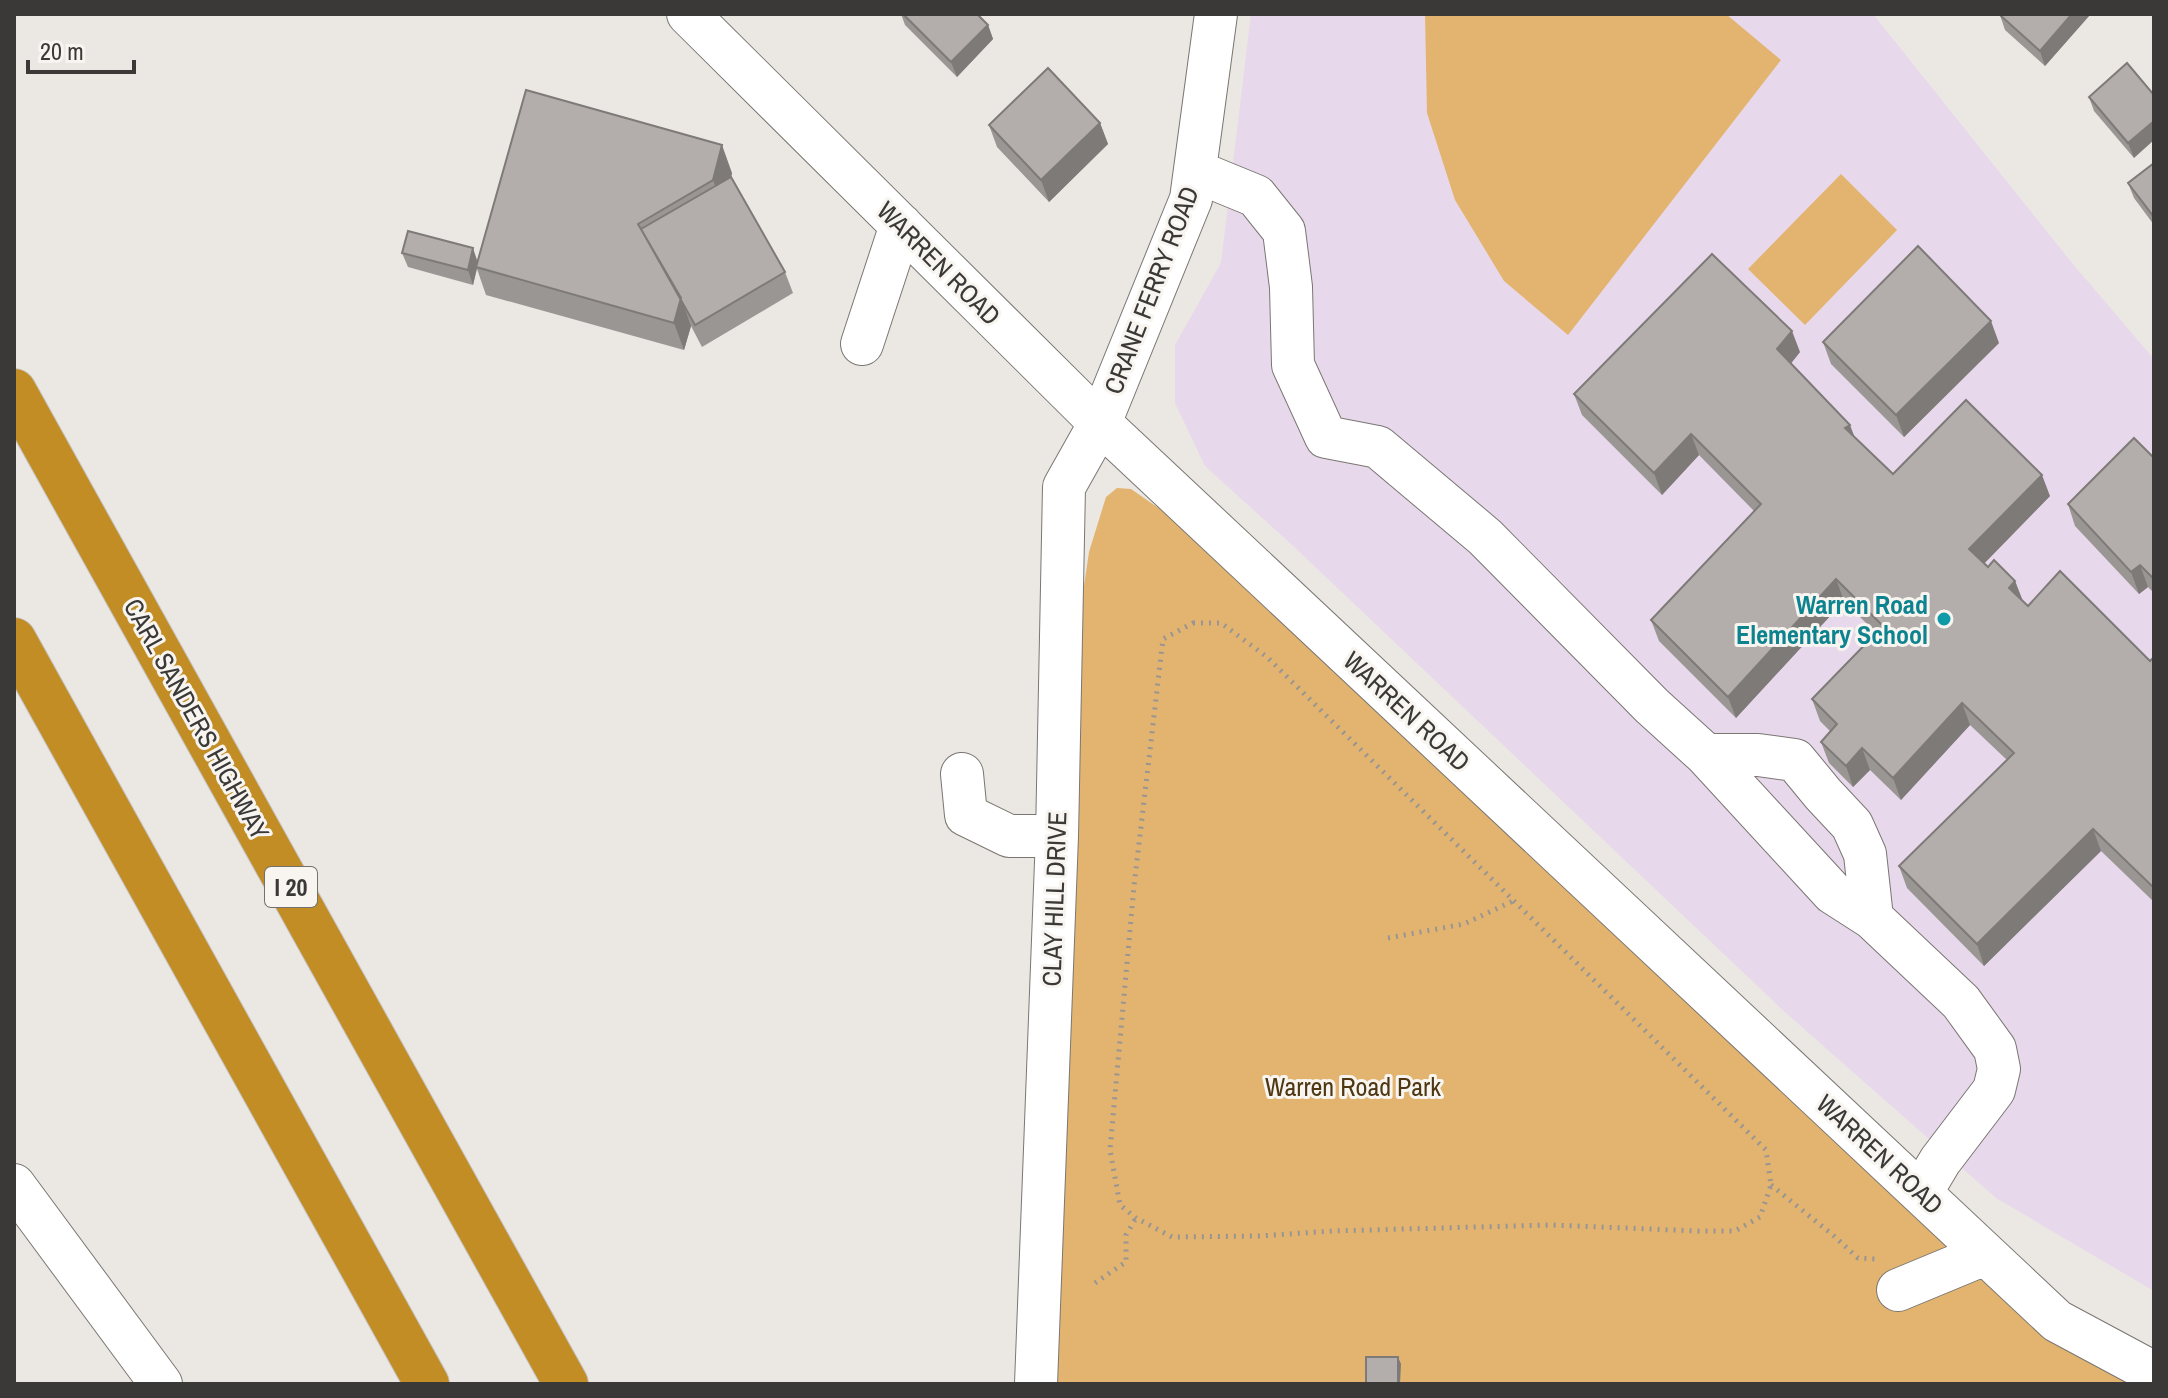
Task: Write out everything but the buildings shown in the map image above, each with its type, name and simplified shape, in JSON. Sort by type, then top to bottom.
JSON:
[{"type":"highway","name":"CARL SANDERS HIGHWAY","points":[[14,391],[566,1384]]},
{"type":"highway","points":[[14,640],[427,1384]]},
{"type":"street","name":"WARREN ROAD","points":[[688,14],[1100,423],[2057,1321],[2154,1373]]},
{"type":"street","name":"CRANE FERRY ROAD","points":[[1100,423],[1191,199],[1216,14]]},
{"type":"street","points":[[1195,171],[1256,196],[1284,231],[1291,287],[1293,365],[1326,437],[1378,447],[1485,537],[1652,706],[1706,755],[1833,893],[1872,918],[1961,1002],[1995,1049],[1999,1069],[1994,1090],[1940,1161],[1921,1193]]},
{"type":"street","points":[[862,344],[901,225]]},
{"type":"street","name":"CLAY HILL DRIVE","points":[[1036,1384],[1057,836],[1064,487],[1100,423]]},
{"type":"street","points":[[1706,755],[1758,755],[1795,760],[1852,825],[1865,854],[1872,918]]},
{"type":"street","points":[[962,774],[966,815],[1009,836],[1057,836]]},
{"type":"street","points":[[14,1185],[161,1384]]},
{"type":"street","points":[[1889,1275],[1985,1254]]},
{"type":"path","points":[[1193,623],[1221,623],[1267,657],[1766,1150],[1771,1185],[1760,1217],[1735,1231],[1551,1225],[1172,1237],[1136,1218],[1120,1205],[1110,1150],[1134,886],[1163,639],[1193,623]]},
{"type":"path","points":[[1388,938],[1464,924],[1513,901]]},
{"type":"path","points":[[1771,1185],[1858,1258],[1889,1275]]},
{"type":"path","points":[[1095,1283],[1126,1262],[1126,1235],[1136,1218]]},
{"type":"shaded area","points":[[1251,14],[1873,14],[2072,263],[2154,359],[2154,1291],[1996,1198],[1786,1013],[1205,466],[1175,403],[1175,345],[1221,263]]},
{"type":"green space","points":[[1425,14],[1726,14],[1781,60],[1568,335],[1504,281],[1455,200],[1427,113]]},
{"type":"green space","points":[[1841,174],[1897,230],[1805,325],[1748,269]]},
{"type":"green space","name":"Warren Road Park","points":[[1117,488],[1131,489],[1160,509],[2128,1384],[1039,1384],[1080,613],[1089,552],[1106,497]]},
{"type":"place","name":"Warren Road Elementary School","points":[[1944,619]]}]
